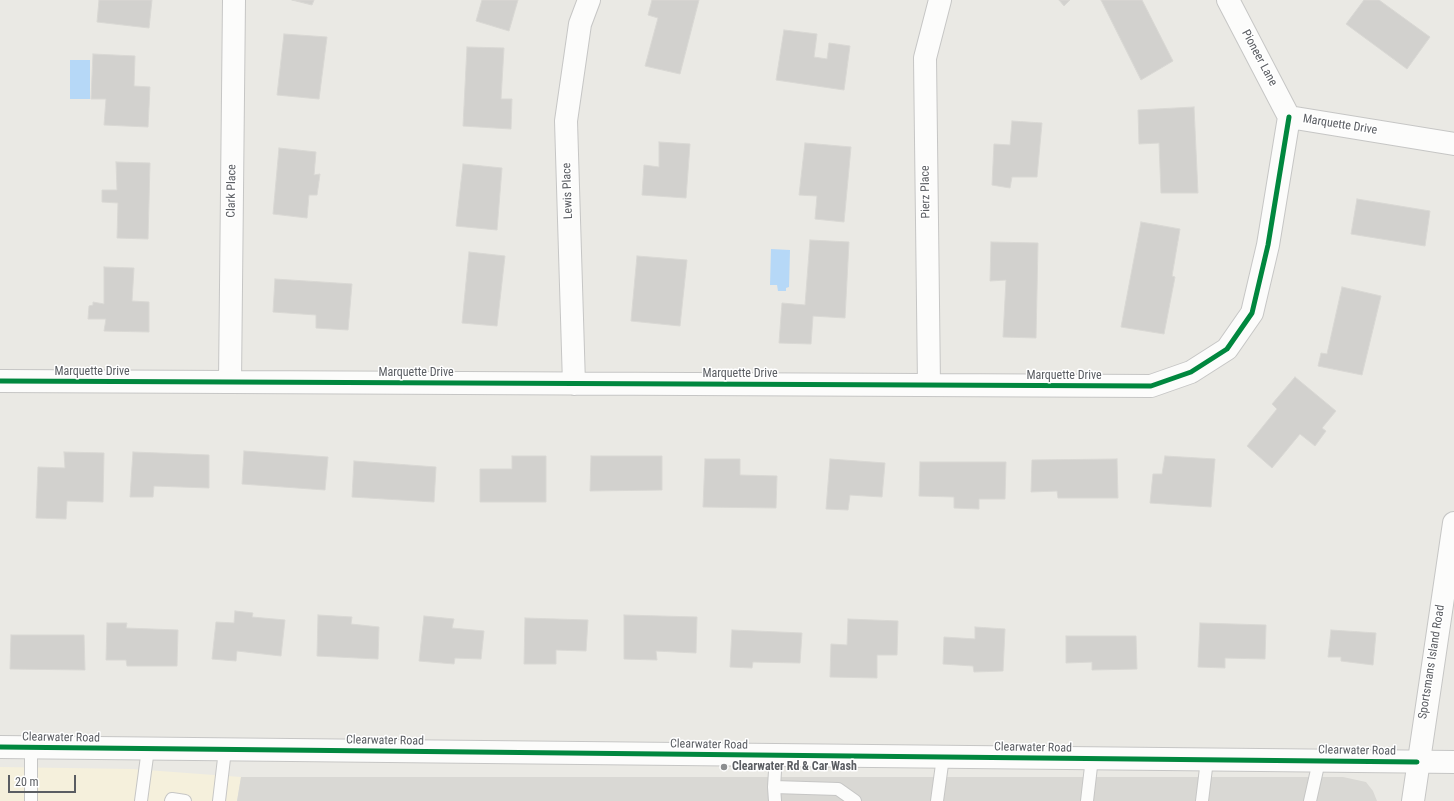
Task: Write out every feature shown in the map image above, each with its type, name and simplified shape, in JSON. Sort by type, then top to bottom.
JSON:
[{"type":"street","name":"Clark Place","points":[[230,382],[234,0]]},
{"type":"street","name":"Lewis Place","points":[[574,384],[566,121],[580,24],[589,0]]},
{"type":"street","name":"Pierz Place","points":[[929,385],[925,58],[940,0]]},
{"type":"street","name":"Pioneer Lane","points":[[1228,0],[1289,117]]},
{"type":"street","name":"Marquette Drive","points":[[0,381],[1150,386],[1191,372],[1227,349],[1252,313],[1268,245],[1289,117],[1454,144]]},
{"type":"street","name":"Sportsmans Island Road","points":[[1413,801],[1417,762],[1454,523]]},
{"type":"street","name":"Clearwater Road","points":[[0,748],[1454,762]]},
{"type":"lane","points":[[31,748],[31,801]]},
{"type":"lane","points":[[141,801],[148,749]]},
{"type":"lane","points":[[219,801],[225,750]]},
{"type":"lane","points":[[775,801],[774,787],[776,755]]},
{"type":"lane","points":[[937,801],[943,757]]},
{"type":"lane","points":[[1087,801],[1092,758]]},
{"type":"lane","points":[[1202,801],[1207,760]]},
{"type":"lane","points":[[1310,801],[1319,761]]},
{"type":"lane","points":[[774,787],[838,788],[855,801]]},
{"type":"lane","points":[[171,801],[172,799],[185,801]]},
{"type":"shaded area","points":[[0,767],[133,769],[241,777],[237,801],[0,801]]},
{"type":"shaded area","points":[[241,777],[1343,777],[1366,782],[1373,791],[1377,801],[237,801]]},
{"type":"water","points":[[70,60],[90,60],[90,99],[70,99]]},
{"type":"water","points":[[771,249],[790,250],[789,287],[786,288],[786,291],[778,291],[777,285],[770,285]]},
{"type":"building","points":[[99,0],[152,0],[149,28],[97,22]]},
{"type":"building","points":[[292,0],[314,0],[312,5]]},
{"type":"building","points":[[482,0],[518,0],[509,31],[476,21]]},
{"type":"building","points":[[652,0],[699,0],[680,74],[645,66],[658,18],[648,15]]},
{"type":"building","points":[[1059,0],[1070,0],[1064,6]]},
{"type":"building","points":[[1101,0],[1142,0],[1173,61],[1141,80]]},
{"type":"building","points":[[1364,0],[1379,0],[1430,37],[1407,69],[1346,24]]},
{"type":"building","points":[[784,30],[817,34],[814,57],[827,59],[829,43],[850,46],[844,90],[776,80]]},
{"type":"building","points":[[284,34],[327,37],[319,99],[277,95]]},
{"type":"building","points":[[467,47],[504,48],[501,99],[512,99],[511,129],[463,126]]},
{"type":"building","points":[[93,54],[135,56],[134,86],[150,87],[148,127],[104,125],[106,99],[91,99]]},
{"type":"building","points":[[1194,107],[1198,193],[1161,193],[1159,143],[1139,144],[1138,110]]},
{"type":"building","points":[[1012,121],[1042,123],[1037,177],[1012,177],[1010,188],[992,185],[994,144],[1010,145]]},
{"type":"building","points":[[659,142],[690,144],[686,198],[642,195],[644,165],[659,167]]},
{"type":"building","points":[[805,143],[851,147],[844,222],[815,219],[817,196],[799,195]]},
{"type":"building","points":[[279,148],[316,152],[314,175],[320,174],[317,195],[309,195],[307,218],[273,214]]},
{"type":"building","points":[[116,162],[150,163],[148,239],[117,238],[118,203],[102,202],[102,190],[117,190]]},
{"type":"building","points":[[463,164],[502,168],[497,230],[456,226]]},
{"type":"building","points":[[1357,199],[1430,211],[1425,246],[1351,234]]},
{"type":"building","points":[[1141,222],[1180,229],[1172,276],[1175,277],[1164,334],[1121,327]]},
{"type":"building","points":[[810,240],[849,242],[845,318],[813,316],[811,344],[779,343],[782,303],[805,305]]},
{"type":"building","points":[[991,242],[1038,243],[1036,338],[1003,337],[1006,280],[990,281]]},
{"type":"building","points":[[469,252],[505,256],[497,326],[462,323]]},
{"type":"building","points":[[637,256],[687,260],[680,326],[631,321]]},
{"type":"building","points":[[104,267],[134,268],[132,301],[149,302],[149,332],[104,331],[106,319],[88,319],[89,306],[93,305],[93,302],[104,304]]},
{"type":"building","points":[[275,279],[352,284],[348,330],[316,328],[316,315],[273,312]]},
{"type":"building","points":[[1342,287],[1381,296],[1362,375],[1318,366],[1321,353],[1327,354]]},
{"type":"building","points":[[1295,377],[1336,411],[1322,428],[1326,431],[1315,446],[1300,434],[1272,468],[1247,446],[1277,409],[1272,404]]},
{"type":"building","points":[[244,451],[328,457],[325,490],[242,484]]},
{"type":"building","points":[[64,452],[104,453],[103,502],[67,501],[66,519],[36,518],[38,467],[65,468]]},
{"type":"building","points":[[133,452],[209,455],[209,488],[154,486],[153,497],[130,497]]},
{"type":"building","points":[[512,456],[546,456],[546,502],[480,502],[480,469],[512,469]]},
{"type":"building","points":[[591,456],[662,456],[662,490],[590,491]]},
{"type":"building","points":[[1165,456],[1215,459],[1211,507],[1150,503],[1153,474],[1162,474]]},
{"type":"building","points":[[705,459],[740,459],[740,475],[777,476],[776,508],[703,507]]},
{"type":"building","points":[[830,459],[885,463],[882,497],[850,495],[848,510],[826,509]]},
{"type":"building","points":[[1117,459],[1118,498],[1058,498],[1057,491],[1031,492],[1032,460]]},
{"type":"building","points":[[354,461],[436,467],[434,502],[352,497]]},
{"type":"building","points":[[920,462],[1006,462],[1005,499],[979,499],[979,509],[954,508],[954,497],[919,496]]},
{"type":"building","points":[[235,611],[253,613],[252,617],[285,620],[281,656],[237,651],[236,661],[212,659],[216,622],[234,623]]},
{"type":"building","points":[[318,615],[352,617],[351,624],[379,627],[378,659],[317,656]]},
{"type":"building","points":[[624,615],[697,617],[696,653],[656,651],[657,660],[624,659]]},
{"type":"building","points":[[424,616],[454,619],[452,628],[484,631],[481,659],[455,658],[454,664],[419,661]]},
{"type":"building","points":[[525,618],[588,620],[586,651],[556,650],[556,664],[524,664]]},
{"type":"building","points":[[848,619],[898,621],[897,655],[877,655],[877,678],[830,677],[831,644],[847,645]]},
{"type":"building","points":[[107,623],[127,623],[126,628],[178,630],[177,666],[127,666],[126,660],[106,660]]},
{"type":"building","points":[[1200,623],[1266,625],[1265,659],[1225,658],[1225,668],[1198,667]]},
{"type":"building","points":[[975,627],[1005,629],[1003,671],[974,672],[973,666],[943,664],[944,637],[975,639]]},
{"type":"building","points":[[732,630],[802,633],[800,663],[753,662],[752,668],[730,667]]},
{"type":"building","points":[[1331,630],[1376,633],[1373,665],[1341,661],[1341,657],[1328,657]]},
{"type":"building","points":[[11,635],[84,635],[85,670],[10,669]]},
{"type":"building","points":[[1066,636],[1136,636],[1137,669],[1092,670],[1092,662],[1066,663]]},
{"type":"cycle path","points":[[0,381],[1151,386],[1191,372],[1227,349],[1252,313],[1268,245],[1289,117]]},
{"type":"cycle path","points":[[0,747],[1417,762]]},
{"type":"place","name":"Clearwater Rd & Car Wash","points":[[724,767]]}]
